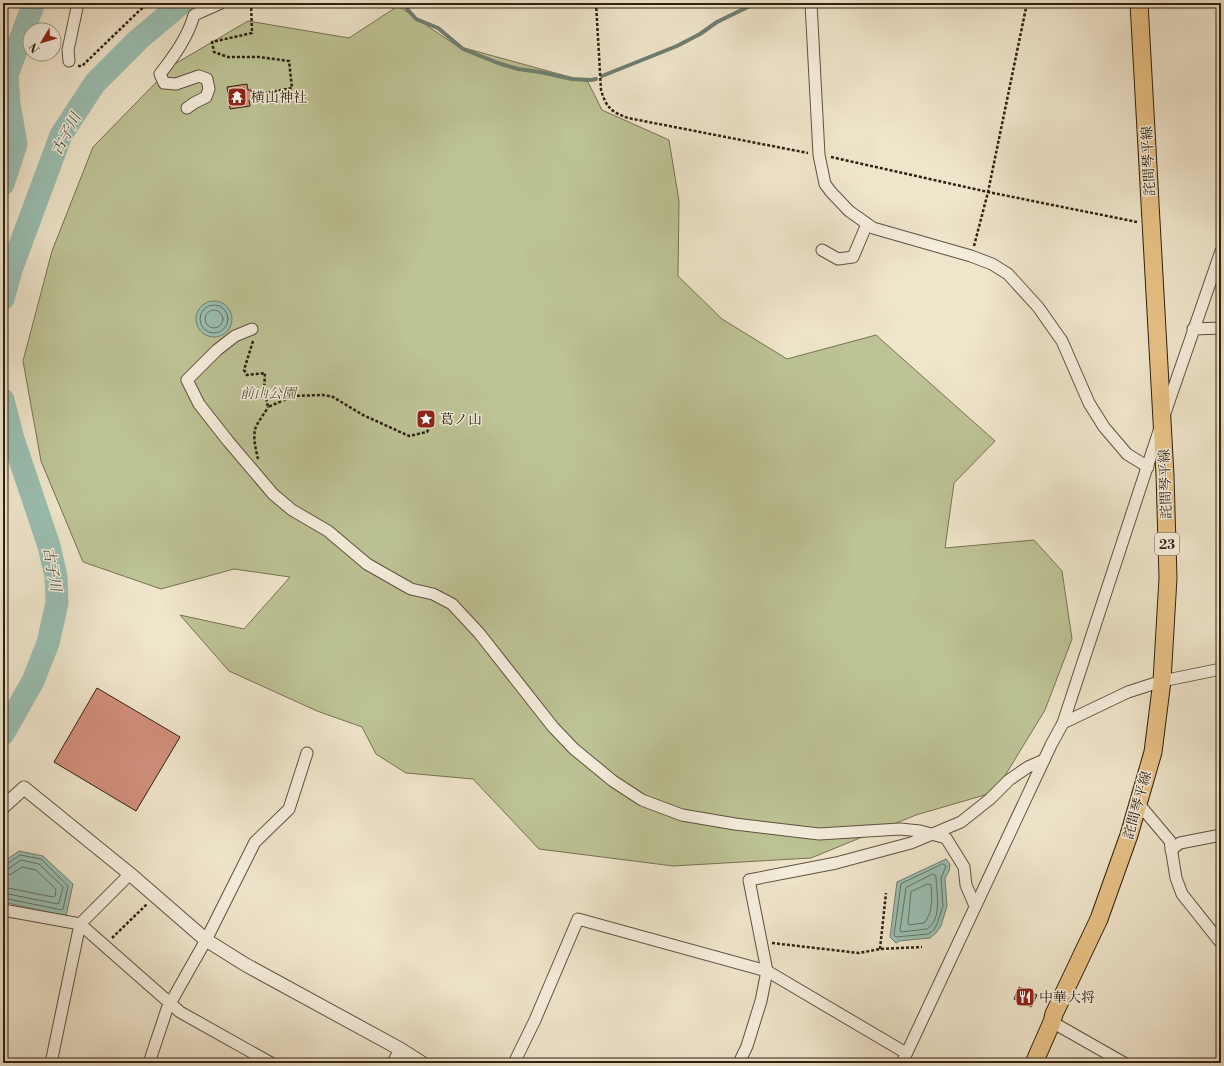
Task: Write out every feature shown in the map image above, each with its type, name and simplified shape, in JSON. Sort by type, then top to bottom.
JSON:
[{"type":"main road","name":"詫間琴平線","points":[[1034,1063],[1054,1014],[1099,919],[1129,835],[1153,752],[1162,681],[1168,578],[1163,420],[1140,3]]},
{"type":"street","points":[[68,60],[68,50],[78,3]]},
{"type":"street","points":[[187,108],[206,97],[209,89],[207,79],[199,76],[176,84],[164,83],[160,74],[170,61],[190,28],[194,15],[221,3]]},
{"type":"street","points":[[811,3],[819,155],[825,184],[850,211],[873,228],[971,256],[992,264],[1008,274],[1038,307],[1062,341],[1089,403],[1104,427],[1127,454],[1148,467]]},
{"type":"street","points":[[822,250],[838,259],[853,256],[867,224]]},
{"type":"street","points":[[514,1063],[535,1020],[578,920],[767,971],[904,1058],[1044,760],[1063,723],[1193,328],[1221,251]]},
{"type":"street","points":[[1193,328],[1221,328]]},
{"type":"street","points":[[252,330],[235,336],[217,350],[187,380],[199,404],[228,441],[273,494],[292,510],[328,531],[367,564],[387,576],[411,589],[433,594],[452,604],[479,633],[558,732],[574,749],[613,781],[642,800],[682,815],[735,824],[819,834],[900,829],[920,831],[946,838],[964,867],[966,885],[976,906]]},
{"type":"street","points":[[1063,723],[1128,692],[1162,681],[1221,668]]},
{"type":"street","points":[[149,1063],[167,1009],[206,940],[255,842],[289,808],[307,753]]},
{"type":"street","points":[[739,1063],[747,1046],[761,1001],[767,971],[749,880],[836,863],[911,843],[961,822],[990,799],[1009,780],[1028,767],[1044,760]]},
{"type":"street","points":[[3,807],[24,788],[130,874],[206,940],[246,966],[400,1049],[422,1063]]},
{"type":"street","points":[[1138,803],[1170,841],[1176,878],[1182,894],[1221,943]]},
{"type":"street","points":[[1171,850],[1180,843],[1221,835]]},
{"type":"street","points":[[51,1063],[80,924],[130,874]]},
{"type":"street","points":[[3,910],[80,924],[180,1012],[271,1063]]},
{"type":"street","points":[[1052,1022],[1124,1063]]},
{"type":"street","points":[[393,1063],[400,1049]]},
{"type":"path","points":[[68,60],[73,66],[82,66],[149,3]]},
{"type":"path","points":[[251,3],[252,33],[212,42],[214,52],[228,57],[259,57],[289,61],[292,88],[255,95]]},
{"type":"path","points":[[596,3],[601,90],[603,98],[613,112],[628,118],[819,155],[988,192],[1151,224]]},
{"type":"path","points":[[971,256],[988,192],[1026,3]]},
{"type":"path","points":[[252,330],[253,343],[244,370],[247,375],[265,373],[264,390],[268,407]]},
{"type":"path","points":[[262,464],[258,460],[255,442],[255,429],[268,407],[293,396],[323,395],[333,397],[363,415],[409,436],[427,432],[432,423]]},
{"type":"path","points":[[880,949],[886,892]]},
{"type":"path","points":[[104,945],[155,896]]},
{"type":"path","points":[[761,942],[859,953],[880,949],[922,947]]},
{"type":"green space","name":"前山公園","points":[[398,6],[457,46],[588,82],[602,110],[669,140],[679,201],[678,276],[722,319],[787,359],[876,335],[995,441],[954,483],[945,548],[1034,540],[1062,571],[1072,639],[1045,710],[995,792],[916,815],[811,858],[673,866],[539,849],[473,779],[406,773],[376,754],[362,727],[317,711],[229,671],[180,615],[244,629],[290,577],[234,569],[161,589],[83,562],[41,461],[23,361],[52,251],[93,147],[173,65],[248,21],[349,38]]},
{"type":"water","points":[[214,301],[227,306],[232,319],[227,332],[214,337],[201,332],[196,319],[201,306]]},
{"type":"water","points":[[19,851],[43,856],[73,884],[66,916],[3,902],[3,862]]},
{"type":"water","points":[[946,859],[950,864],[949,871],[945,878],[947,906],[941,926],[930,938],[899,941],[896,943],[890,937],[897,882]]},
{"type":"building","name":"横山神社","points":[[247,84],[248,90],[251,90],[253,99],[249,100],[250,106],[230,109],[227,87]]},
{"type":"building","points":[[97,688],[180,737],[136,811],[54,762]]},
{"type":"building","name":"中華大将","points":[[1019,987],[1037,995],[1031,1007],[1014,999]]},
{"type":"waterway","points":[[3,184],[16,144],[9,104],[7,75],[34,3]]},
{"type":"waterway","name":"古子川","points":[[3,299],[12,267],[61,135],[95,83],[139,39],[182,3]]},
{"type":"waterway","points":[[402,3],[416,19],[438,28],[463,49],[498,63],[518,69],[572,79],[596,79]]},
{"type":"waterway","points":[[602,76],[677,46],[700,34],[717,22],[756,3]]},
{"type":"waterway","points":[[951,3],[963,5],[973,3]]},
{"type":"waterway","name":"古子川","points":[[3,400],[13,439],[49,546],[56,576],[57,603],[48,643],[33,681],[3,734]]},
{"type":"place","name":"横山神社","points":[[237,97]]},
{"type":"place","name":"葛ノ山","points":[[426,419]]},
{"type":"place","name":"中華大将","points":[[1025,997]]}]
